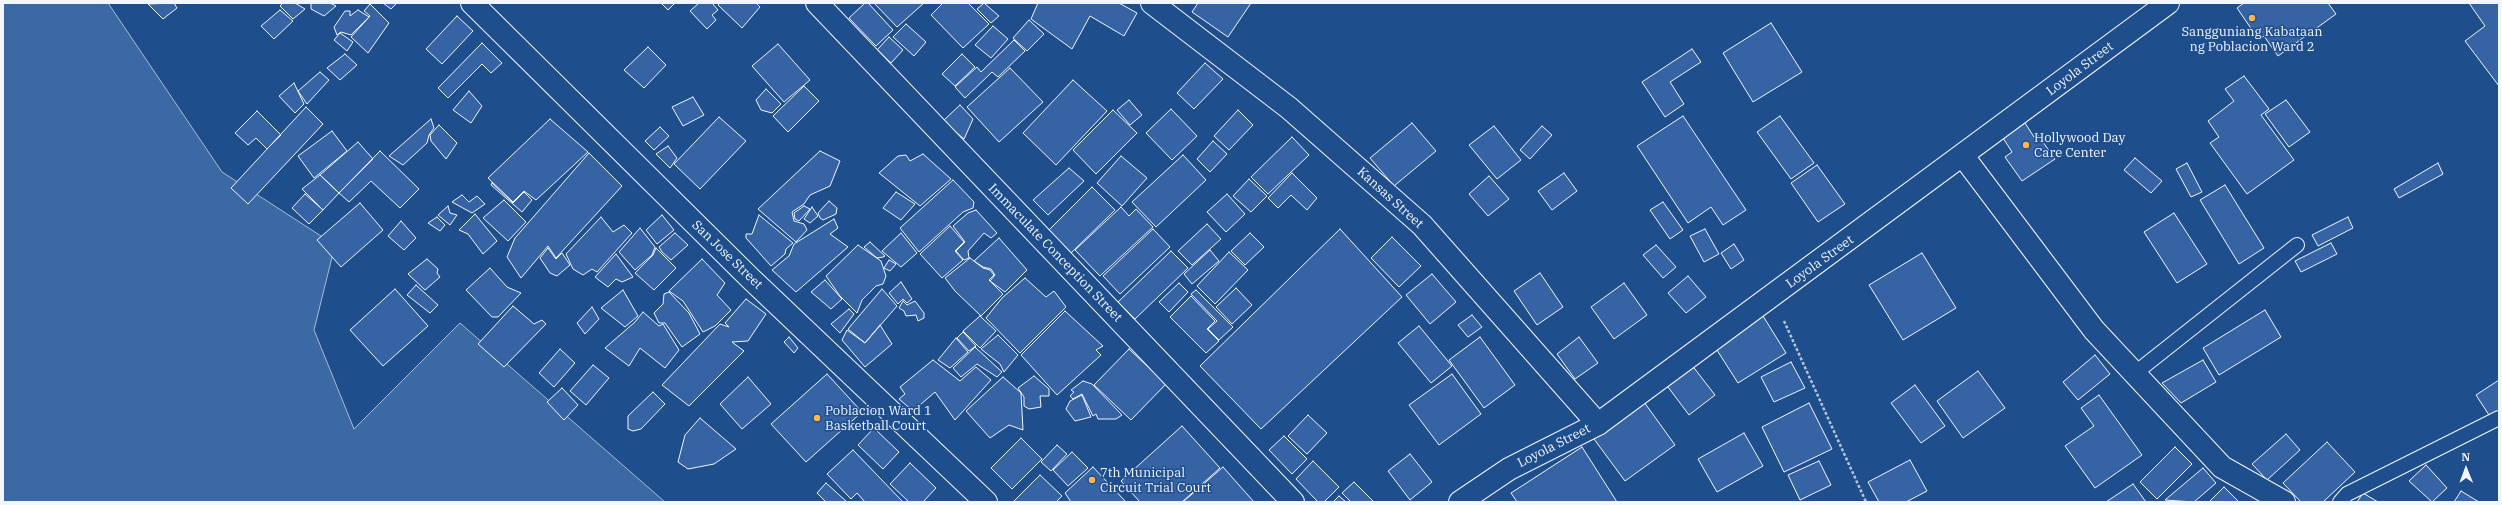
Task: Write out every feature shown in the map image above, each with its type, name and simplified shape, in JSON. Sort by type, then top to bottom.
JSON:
[{"type":"street","name":"San Jose Street","points":[[472,3],[751,279],[986,502]]},
{"type":"street","name":"Immaculate Conception Street","points":[[817,3],[1294,502]]},
{"type":"street","name":"Kansas Street","points":[[1152,3],[1289,108],[1422,225],[1598,424]]},
{"type":"street","name":"Loyola Street","points":[[1460,502],[1509,469],[1598,424],[1963,156],[2168,3]]},
{"type":"street","points":[[1963,156],[2094,330],[2134,374],[2222,467],[2284,502]]},
{"type":"lane","points":[[2134,374],[2298,245]]},
{"type":"lane","points":[[2340,502],[2347,494],[2499,418]]},
{"type":"path","points":[[1773,296],[1866,502]]},
{"type":"water","points":[[3,3],[108,3],[222,172],[335,245],[314,330],[354,429],[460,323],[665,502],[3,502]]},
{"type":"building","points":[[174,3],[177,8],[163,19],[148,4]]},
{"type":"building","points":[[283,3],[295,3],[305,9],[293,19],[280,6]]},
{"type":"building","points":[[311,3],[330,3],[336,6],[324,16],[311,9]]},
{"type":"building","points":[[383,3],[397,3],[391,9]]},
{"type":"building","points":[[661,3],[675,3],[668,10]]},
{"type":"building","points":[[699,3],[712,3],[718,10],[712,15],[716,20],[707,29],[690,11]]},
{"type":"building","points":[[720,3],[756,3],[760,7],[742,28],[718,5]]},
{"type":"building","points":[[865,3],[868,3],[893,30],[876,46],[849,18]]},
{"type":"building","points":[[874,3],[924,3],[897,27]]},
{"type":"building","points":[[943,3],[968,3],[989,24],[963,48],[931,15]]},
{"type":"building","points":[[984,3],[999,16],[991,23],[977,9]]},
{"type":"building","points":[[1038,3],[1119,3],[1137,13],[1124,36],[1090,16],[1072,49],[1031,19]]},
{"type":"building","points":[[1198,3],[1251,3],[1228,37],[1192,12]]},
{"type":"building","points":[[2244,3],[2328,3],[2336,14],[2278,56],[2264,36],[2259,40],[2237,8]]},
{"type":"building","points":[[2469,3],[2499,3],[2499,86],[2465,41],[2485,26]]},
{"type":"building","points":[[370,4],[389,23],[368,53],[351,37],[370,16],[364,11]]},
{"type":"building","points":[[280,10],[293,21],[274,39],[261,26]]},
{"type":"building","points":[[358,10],[369,17],[351,35],[341,32],[337,35],[334,27],[345,11],[350,11],[350,16]]},
{"type":"building","points":[[457,16],[473,31],[442,64],[426,49]]},
{"type":"building","points":[[1029,20],[1044,34],[1027,51],[1013,38]]},
{"type":"building","points":[[1771,23],[1802,72],[1753,102],[1723,53]]},
{"type":"building","points":[[906,24],[926,42],[914,56],[893,37]]},
{"type":"building","points":[[993,26],[1008,39],[991,58],[975,45]]},
{"type":"building","points":[[340,33],[353,42],[347,51],[334,40]]},
{"type":"building","points":[[889,37],[903,50],[891,63],[877,50]]},
{"type":"building","points":[[1014,40],[1025,51],[998,77],[992,72],[965,98],[955,87],[977,67],[981,72]]},
{"type":"building","points":[[482,43],[502,63],[491,73],[482,64],[448,98],[438,88]]},
{"type":"building","points":[[778,44],[810,80],[784,102],[752,66]]},
{"type":"building","points":[[648,47],[666,65],[644,88],[624,70]]},
{"type":"building","points":[[1692,49],[1701,62],[1670,82],[1684,104],[1665,117],[1642,82]]},
{"type":"building","points":[[345,54],[357,65],[340,80],[327,68]]},
{"type":"building","points":[[962,54],[975,67],[955,86],[942,74]]},
{"type":"building","points":[[1205,63],[1223,79],[1194,109],[1177,93]]},
{"type":"building","points":[[1010,68],[1043,102],[999,142],[967,107]]},
{"type":"building","points":[[320,72],[329,80],[307,104],[298,91]]},
{"type":"building","points":[[2244,76],[2269,109],[2261,115],[2294,160],[2247,194],[2210,143],[2219,137],[2208,121],[2234,101],[2225,89]]},
{"type":"building","points":[[1073,80],[1107,111],[1056,165],[1023,133]]},
{"type":"building","points":[[294,83],[304,104],[295,113],[279,96]]},
{"type":"building","points":[[804,86],[819,101],[788,132],[773,116]]},
{"type":"building","points":[[766,89],[781,104],[772,113],[761,110],[756,100]]},
{"type":"building","points":[[469,91],[482,106],[471,123],[453,110]]},
{"type":"building","points":[[693,97],[704,115],[683,126],[672,107]]},
{"type":"building","points":[[1129,100],[1142,115],[1130,125],[1117,110]]},
{"type":"building","points":[[2286,100],[2310,132],[2289,147],[2265,114]]},
{"type":"building","points":[[960,105],[973,119],[964,139],[943,121]]},
{"type":"building","points":[[306,107],[323,124],[248,204],[231,188]]},
{"type":"building","points":[[1171,109],[1197,136],[1172,160],[1146,133]]},
{"type":"building","points":[[1113,110],[1137,133],[1096,174],[1073,150]]},
{"type":"building","points":[[1238,110],[1253,125],[1229,150],[1214,136]]},
{"type":"building","points":[[257,111],[281,135],[267,149],[256,138],[248,145],[235,133]]},
{"type":"building","points":[[1683,116],[1746,210],[1723,225],[1711,207],[1688,223],[1637,146]]},
{"type":"building","points":[[1780,116],[1814,163],[1791,179],[1757,132]]},
{"type":"building","points":[[719,117],[746,141],[700,189],[674,164]]},
{"type":"building","points":[[431,119],[434,128],[429,135],[427,143],[403,165],[389,156]]},
{"type":"building","points":[[550,119],[588,152],[536,200],[524,191],[513,202],[488,178]]},
{"type":"building","points":[[1412,123],[1436,151],[1394,186],[1370,158]]},
{"type":"building","name":"Hollywood Day Care Center","points":[[2025,123],[2034,137],[2038,135],[2055,159],[2022,181],[2005,157],[2012,152],[2003,138]]},
{"type":"building","points":[[439,125],[457,143],[446,159],[431,141],[430,135]]},
{"type":"building","points":[[1494,126],[1521,160],[1497,179],[1469,145]]},
{"type":"building","points":[[1542,126],[1552,135],[1530,159],[1520,150]]},
{"type":"building","points":[[660,127],[669,136],[654,150],[645,141]]},
{"type":"building","points":[[332,131],[347,151],[314,178],[298,156]]},
{"type":"building","points":[[1292,137],[1309,155],[1268,194],[1251,177]]},
{"type":"building","points":[[1213,141],[1227,154],[1210,172],[1197,159]]},
{"type":"building","points":[[358,142],[373,159],[339,193],[320,175]]},
{"type":"building","points":[[668,146],[677,158],[670,168],[656,154]]},
{"type":"building","points":[[380,151],[419,189],[400,208],[371,181],[349,202],[339,193]]},
{"type":"building","points":[[820,151],[840,161],[830,186],[810,195],[804,204],[792,212],[794,221],[804,224],[807,230],[796,242],[758,209]]},
{"type":"building","points":[[589,153],[622,186],[556,258],[548,246],[521,278],[507,257],[515,238]]},
{"type":"building","points":[[923,154],[951,179],[920,206],[879,173],[898,156],[906,155],[910,161]]},
{"type":"building","points":[[1183,155],[1206,180],[1156,227],[1132,202]]},
{"type":"building","points":[[1121,156],[1147,178],[1122,206],[1097,183]]},
{"type":"building","points":[[2135,158],[2162,181],[2151,193],[2124,170]]},
{"type":"building","points":[[2187,163],[2202,192],[2191,197],[2176,169]]},
{"type":"building","points":[[2438,163],[2443,174],[2399,198],[2394,189]]},
{"type":"building","points":[[1817,165],[1845,204],[1818,222],[1791,183]]},
{"type":"building","points":[[1069,168],[1084,181],[1048,215],[1033,200]]},
{"type":"building","points":[[1292,173],[1317,198],[1307,210],[1291,195],[1278,208],[1268,198]]},
{"type":"building","points":[[1564,173],[1577,191],[1552,210],[1538,191]]},
{"type":"building","points":[[320,175],[339,193],[323,210],[302,189]]},
{"type":"building","points":[[1489,176],[1509,199],[1488,216],[1469,194]]},
{"type":"building","points":[[1249,179],[1267,196],[1251,212],[1233,196]]},
{"type":"building","points":[[953,180],[974,202],[973,208],[963,212],[919,252],[900,228]]},
{"type":"building","points":[[492,183],[513,203],[524,192],[532,200],[522,212],[491,185]]},
{"type":"building","points":[[2225,185],[2264,248],[2239,264],[2200,200]]},
{"type":"building","points":[[1092,187],[1115,210],[1069,255],[1046,233]]},
{"type":"building","points":[[896,192],[915,204],[901,220],[883,208]]},
{"type":"building","points":[[305,194],[323,210],[309,224],[292,208]]},
{"type":"building","points":[[1227,194],[1245,214],[1226,232],[1207,212]]},
{"type":"building","points":[[462,195],[469,202],[477,196],[485,204],[472,213],[452,202]]},
{"type":"building","points":[[504,200],[526,222],[508,241],[483,218]]},
{"type":"building","points":[[829,201],[837,208],[836,214],[823,220],[820,218],[818,213]]},
{"type":"building","points":[[1663,202],[1683,230],[1670,239],[1650,210]]},
{"type":"building","points":[[360,203],[383,230],[341,267],[317,240]]},
{"type":"building","points":[[448,206],[450,213],[457,215],[450,225],[438,215]]},
{"type":"building","points":[[804,206],[810,209],[799,221],[795,219],[794,213]]},
{"type":"building","points":[[812,207],[818,216],[810,223],[804,219]]},
{"type":"building","points":[[1121,207],[1129,216],[1136,209],[1153,227],[1100,276],[1075,250]]},
{"type":"building","points":[[976,210],[997,233],[991,238],[984,233],[968,251],[969,258],[964,260],[956,251],[965,242],[953,226],[968,213]]},
{"type":"building","points":[[2174,213],[2207,264],[2177,283],[2144,232]]},
{"type":"building","points":[[475,214],[497,241],[483,254],[468,234],[459,230]]},
{"type":"building","points":[[662,215],[674,230],[657,244],[646,230]]},
{"type":"building","points":[[759,215],[793,243],[786,249],[785,254],[771,266],[746,238],[746,234],[752,234]]},
{"type":"building","points":[[437,217],[445,225],[440,231],[428,223]]},
{"type":"building","points":[[601,217],[613,232],[624,225],[632,233],[597,272],[592,269],[583,275],[573,269],[566,254]]},
{"type":"building","points":[[2348,217],[2353,228],[2318,246],[2312,235]]},
{"type":"building","points":[[834,219],[838,228],[830,234],[848,247],[796,292],[772,270],[789,256],[794,244]]},
{"type":"building","points":[[401,221],[416,238],[404,250],[388,236]]},
{"type":"building","points":[[1207,224],[1221,239],[1192,265],[1178,251]]},
{"type":"building","points":[[950,226],[964,242],[955,251],[963,260],[942,278],[920,254]]},
{"type":"building","points":[[640,228],[655,247],[652,255],[635,270],[619,252]]},
{"type":"building","points":[[1153,229],[1170,247],[1120,294],[1103,276]]},
{"type":"building","points":[[1340,229],[1402,297],[1261,429],[1200,366]]},
{"type":"building","points":[[1705,229],[1719,254],[1704,262],[1690,236]]},
{"type":"building","points":[[675,233],[688,245],[671,260],[659,247]]},
{"type":"building","points":[[901,233],[917,253],[901,267],[882,251]]},
{"type":"building","points":[[1250,233],[1264,247],[1245,265],[1231,251]]},
{"type":"building","points":[[1392,237],[1421,266],[1399,287],[1371,258]]},
{"type":"building","points":[[999,238],[1027,270],[1005,292],[990,281],[995,275],[991,269],[983,267],[974,261]]},
{"type":"building","points":[[870,242],[885,256],[877,258],[864,247]]},
{"type":"building","points":[[2331,243],[2337,254],[2301,272],[2295,261]]},
{"type":"building","points":[[1734,244],[1744,260],[1731,269],[1721,253]]},
{"type":"building","points":[[858,245],[881,261],[886,276],[883,284],[876,286],[862,300],[857,313],[840,296],[826,276]]},
{"type":"building","points":[[1656,245],[1676,267],[1663,278],[1643,255]]},
{"type":"building","points":[[548,248],[556,259],[562,253],[570,265],[557,276],[550,273],[540,258]]},
{"type":"building","points":[[656,248],[676,268],[654,290],[635,273],[653,255]]},
{"type":"building","points":[[1210,250],[1219,261],[1192,284],[1184,274]]},
{"type":"building","points":[[1171,251],[1188,268],[1135,319],[1118,302]]},
{"type":"building","points":[[1229,252],[1248,270],[1215,304],[1197,286]]},
{"type":"building","points":[[1922,253],[1956,308],[1903,340],[1869,285]]},
{"type":"building","points":[[616,254],[633,277],[622,282],[616,279],[608,287],[595,277]]},
{"type":"building","points":[[970,258],[983,268],[990,270],[994,275],[989,280],[1003,294],[981,316],[955,291],[945,278]]},
{"type":"building","points":[[427,259],[438,269],[437,273],[440,277],[425,290],[408,274]]},
{"type":"building","points":[[702,259],[725,283],[717,295],[731,310],[715,326],[703,332],[683,301],[669,291]]},
{"type":"building","points":[[889,260],[896,264],[890,271],[884,268]]},
{"type":"building","points":[[490,268],[507,287],[521,293],[498,317],[492,317],[466,290]]},
{"type":"building","points":[[1540,273],[1563,307],[1537,325],[1514,291]]},
{"type":"building","points":[[1432,274],[1456,302],[1430,324],[1406,295]]},
{"type":"building","points":[[1688,276],[1706,297],[1686,313],[1668,293]]},
{"type":"building","points":[[1025,278],[1046,297],[1054,291],[1066,307],[1020,353],[986,318],[1002,298]]},
{"type":"building","points":[[825,280],[842,299],[831,309],[811,292]]},
{"type":"building","points":[[901,282],[912,299],[907,303],[903,299],[898,304],[889,293]]},
{"type":"building","points":[[1179,283],[1188,292],[1169,312],[1159,302]]},
{"type":"building","points":[[1624,283],[1647,315],[1614,339],[1591,307]]},
{"type":"building","points":[[416,285],[438,305],[430,313],[407,295]]},
{"type":"building","points":[[1236,288],[1252,305],[1232,324],[1216,307]]},
{"type":"building","points":[[395,289],[428,326],[383,366],[350,330]]},
{"type":"building","points":[[882,289],[897,306],[865,343],[848,329]]},
{"type":"building","points":[[623,290],[638,316],[625,327],[601,308]]},
{"type":"building","points":[[1196,290],[1233,327],[1219,340],[1208,329],[1217,321],[1191,294]]},
{"type":"building","points":[[669,292],[689,313],[700,334],[682,347],[665,323],[659,323],[654,313],[663,304],[664,294]]},
{"type":"building","points":[[1191,296],[1215,321],[1207,329],[1219,341],[1206,353],[1170,317]]},
{"type":"building","points":[[746,299],[766,314],[748,341],[732,342],[744,351],[689,406],[662,385],[720,324],[729,327],[725,323]]},
{"type":"building","points":[[903,301],[907,305],[915,301],[924,313],[924,318],[918,321],[916,315],[906,316],[904,311],[899,308]]},
{"type":"building","points":[[513,306],[534,324],[542,320],[546,324],[504,367],[478,344]]},
{"type":"building","points":[[592,307],[599,319],[585,334],[577,323]]},
{"type":"building","points":[[849,309],[854,314],[840,333],[831,324]]},
{"type":"building","points":[[2265,310],[2281,337],[2219,375],[2203,348]]},
{"type":"building","points":[[1065,311],[1103,346],[1096,350],[1101,355],[1057,395],[1021,355]]},
{"type":"building","points":[[643,312],[659,326],[663,324],[679,350],[665,368],[640,348],[629,366],[605,348],[635,322]]},
{"type":"building","points":[[1472,315],[1482,327],[1468,337],[1458,325]]},
{"type":"building","points":[[980,316],[996,331],[980,348],[963,331]]},
{"type":"building","points":[[1763,316],[1786,353],[1738,383],[1715,347]]},
{"type":"building","points":[[880,325],[892,344],[865,367],[842,340],[847,330],[865,343]]},
{"type":"building","points":[[1419,326],[1452,366],[1431,383],[1398,343]]},
{"type":"building","points":[[963,332],[976,346],[969,351],[957,338]]},
{"type":"building","points":[[998,335],[1018,355],[1004,372],[1000,364],[981,349]]},
{"type":"building","points":[[789,337],[798,348],[794,353],[784,342]]},
{"type":"building","points":[[1480,337],[1515,385],[1484,408],[1449,360]]},
{"type":"building","points":[[1579,337],[1598,363],[1575,379],[1557,354]]},
{"type":"building","points":[[956,338],[968,352],[950,368],[938,360]]},
{"type":"building","points":[[975,347],[1002,372],[997,377],[977,364],[961,377],[953,368]]},
{"type":"building","points":[[560,349],[575,363],[554,387],[539,373]]},
{"type":"building","points":[[1129,349],[1166,384],[1131,420],[1094,385]]},
{"type":"building","points":[[2095,355],[2110,374],[2078,400],[2063,382]]},
{"type":"building","points":[[933,360],[960,381],[976,367],[991,380],[955,420],[935,392],[913,411],[899,399],[905,394],[900,387]]},
{"type":"building","points":[[2203,360],[2216,382],[2181,403],[2162,383]]},
{"type":"building","points":[[1791,362],[1805,388],[1774,402],[1761,377]]},
{"type":"building","points":[[1691,364],[1715,395],[1689,415],[1665,383]]},
{"type":"building","points":[[593,365],[609,378],[586,405],[570,391]]},
{"type":"building","points":[[1978,371],[2005,408],[1963,438],[1937,401]]},
{"type":"building","name":"Poblacion Ward 1 Basketball Court","points":[[827,374],[862,412],[806,462],[771,424]]},
{"type":"building","points":[[1452,374],[1481,414],[1439,445],[1409,405]]},
{"type":"building","points":[[1034,376],[1049,389],[1049,396],[1040,396],[1041,407],[1029,409],[1024,406],[1024,397],[1018,388]]},
{"type":"building","points":[[748,377],[771,404],[742,429],[720,404]]},
{"type":"building","points":[[1003,377],[1021,393],[1023,430],[1009,425],[990,438],[966,411]]},
{"type":"building","points":[[2499,380],[2499,412],[2491,418],[2476,395]]},
{"type":"building","points":[[1083,381],[1092,384],[1122,415],[1116,419],[1098,419],[1096,414],[1093,416],[1082,394],[1073,399],[1070,396],[1074,392],[1071,390]]},
{"type":"building","points":[[1915,385],[1945,426],[1921,443],[1891,403]]},
{"type":"building","points":[[562,388],[578,405],[564,420],[547,402]]},
{"type":"building","points":[[653,392],[665,404],[641,429],[633,431],[628,429],[628,416]]},
{"type":"building","points":[[1082,395],[1091,417],[1075,421],[1066,409],[1070,401]]},
{"type":"building","points":[[2099,395],[2142,455],[2095,488],[2065,446],[2094,426],[2081,408]]},
{"type":"building","points":[[1644,402],[1675,445],[1625,481],[1594,439]]},
{"type":"building","points":[[1809,403],[1832,449],[1784,472],[1762,427]]},
{"type":"building","points":[[1308,415],[1327,433],[1307,454],[1288,436]]},
{"type":"building","points":[[700,418],[736,449],[714,464],[688,469],[678,462],[685,435]]},
{"type":"building","points":[[1182,426],[1220,468],[1182,502],[1140,502],[1121,481]]},
{"type":"building","points":[[874,428],[899,452],[883,469],[858,445]]},
{"type":"building","points":[[1744,433],[1763,466],[1717,492],[1698,459]]},
{"type":"building","points":[[2286,434],[2300,450],[2267,480],[2252,464]]},
{"type":"building","points":[[1284,436],[1307,459],[1292,474],[1269,450]]},
{"type":"building","points":[[1021,438],[1042,459],[1012,489],[991,468]]},
{"type":"building","points":[[2327,442],[2355,472],[2323,502],[2301,502],[2283,483]]},
{"type":"building","points":[[1057,445],[1067,454],[1051,471],[1041,462]]},
{"type":"building","points":[[1582,447],[1617,502],[1517,502],[1511,493]]},
{"type":"building","points":[[2175,447],[2192,464],[2157,499],[2140,482]]},
{"type":"building","points":[[853,450],[903,502],[865,502],[857,493],[851,499],[827,474]]},
{"type":"building","points":[[1072,452],[1088,468],[1068,486],[1053,470]]},
{"type":"building","points":[[1410,454],[1432,482],[1410,500],[1388,471]]},
{"type":"building","points":[[1910,460],[1927,491],[1906,502],[1879,502],[1868,482]]},
{"type":"building","points":[[1313,461],[1339,487],[1324,502],[1318,502],[1296,479]]},
{"type":"building","points":[[1819,461],[1831,485],[1800,500],[1788,475]]},
{"type":"building","points":[[910,463],[936,488],[923,502],[909,502],[890,484]]},
{"type":"building","points":[[2426,465],[2447,488],[2432,502],[2409,481]]},
{"type":"building","name":"7th Municipal Circuit Trial Court","points":[[1093,467],[1126,502],[1071,502],[1065,493]]},
{"type":"building","points":[[1223,467],[1254,502],[1183,502]]},
{"type":"building","points":[[2203,468],[2216,483],[2194,502],[2165,500]]},
{"type":"building","points":[[1040,475],[1062,496],[1056,502],[1013,502]]},
{"type":"building","points":[[1354,482],[1374,502],[1351,502],[1342,493]]},
{"type":"building","points":[[826,483],[847,502],[826,502],[817,493]]},
{"type":"building","points":[[2133,484],[2146,502],[2106,502]]},
{"type":"building","points":[[2224,487],[2239,502],[2209,502]]},
{"type":"building","points":[[2461,491],[2479,502],[2454,502]]},
{"type":"building","points":[[2363,493],[2378,502],[2357,502]]},
{"type":"building","points":[[1339,496],[1346,502],[1333,502]]},
{"type":"place","name":"Sangguniang Kabataan ng Poblacion Ward 2","points":[[2252,18]]},
{"type":"place","name":"Hollywood Day Care Center","points":[[2026,145]]},
{"type":"place","name":"Poblacion Ward 1 Basketball Court","points":[[817,418]]},
{"type":"place","name":"7th Municipal Circuit Trial Court","points":[[1092,480]]}]
